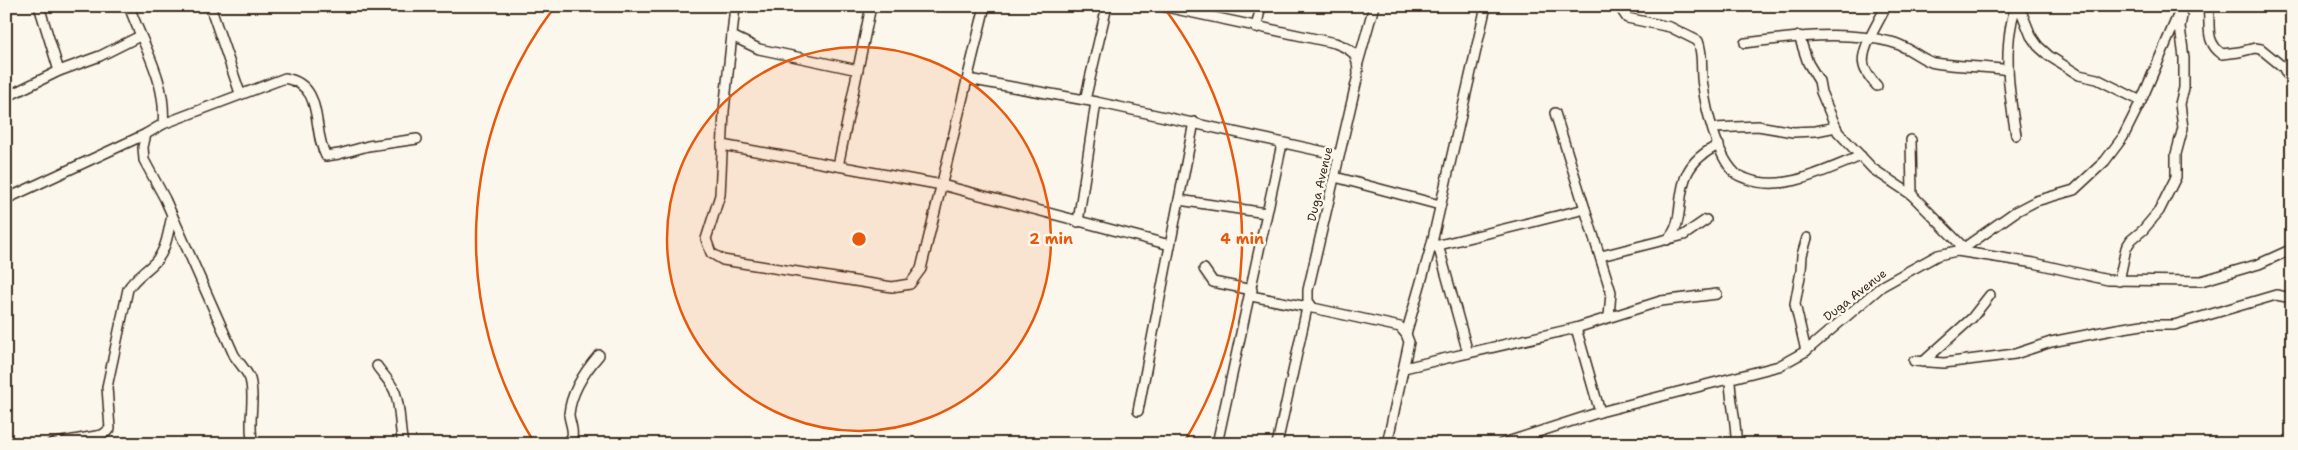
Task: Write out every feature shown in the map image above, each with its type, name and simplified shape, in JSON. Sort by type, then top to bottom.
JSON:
[{"type":"street","points":[[39,6],[59,71]]},
{"type":"street","points":[[129,6],[160,82],[164,110],[163,124]]},
{"type":"street","points":[[210,6],[240,93]]},
{"type":"street","points":[[734,6],[722,146],[720,195],[706,239],[711,253],[723,260],[892,287],[910,284],[921,269],[985,6]]},
{"type":"street","points":[[838,166],[871,6]]},
{"type":"street","points":[[1085,100],[1107,6]]},
{"type":"street","points":[[1161,6],[1256,28],[1335,43],[1346,47],[1355,54],[1358,63]]},
{"type":"street","points":[[1256,28],[1261,6]]},
{"type":"street","name":"Duga Avenue","points":[[1310,308],[1308,290],[1358,75],[1358,63],[1374,6]]},
{"type":"street","points":[[1406,334],[1435,246],[1440,205],[1486,6]]},
{"type":"street","points":[[1619,6],[1627,18],[1670,27],[1698,41],[1701,49],[1702,85],[1719,145],[1735,174],[1757,182],[1773,183],[1799,179],[1861,156]]},
{"type":"street","points":[[1877,86],[1864,65],[1863,57],[1874,28],[1886,6]]},
{"type":"street","points":[[2016,135],[2007,82],[2011,22],[2018,6]]},
{"type":"street","points":[[2018,6],[2031,36],[2038,46],[2050,56],[2079,75],[2097,79],[2141,101]]},
{"type":"street","points":[[1799,36],[1808,63],[1819,81],[1821,92],[1838,132],[1873,168],[1912,195],[1961,250],[2016,212],[2036,201],[2074,190],[2084,183],[2105,161],[2122,137],[2141,101],[2183,6]]},
{"type":"street","points":[[2119,280],[2126,248],[2158,211],[2176,177],[2176,154],[2183,128],[2180,104],[2184,88],[2184,58],[2180,27],[2183,6]]},
{"type":"street","points":[[2208,6],[2209,33],[2214,48],[2222,54],[2255,48],[2261,49],[2283,67],[2292,84]]},
{"type":"street","points":[[1745,43],[1799,36],[1834,35],[1890,41],[1908,47],[1932,63],[1982,66],[2008,70]]},
{"type":"street","points":[[6,97],[59,71],[100,56],[140,36]]},
{"type":"street","points":[[732,36],[759,49],[858,70]]},
{"type":"street","points":[[6,199],[146,134],[163,124],[240,93],[285,78],[295,80],[312,96],[318,118],[321,146],[326,156],[368,146],[418,139]]},
{"type":"street","points":[[968,79],[1194,122],[1282,144],[1339,155]]},
{"type":"street","points":[[1078,222],[1096,102]]},
{"type":"street","points":[[1555,113],[1611,292],[1609,317]]},
{"type":"street","points":[[1138,411],[1194,122]]},
{"type":"street","points":[[1714,128],[1758,126],[1793,132],[1816,131],[1836,127]]},
{"type":"street","points":[[146,134],[143,148],[144,160],[172,216],[234,355],[249,377],[252,387],[250,427],[252,442],[242,444]]},
{"type":"street","points":[[1911,140],[1912,195]]},
{"type":"street","points":[[1217,444],[1282,144]]},
{"type":"street","points":[[1666,240],[1675,228],[1685,176],[1708,150],[1719,145]]},
{"type":"street","points":[[722,146],[942,185],[1170,245]]},
{"type":"street","points":[[1335,177],[1440,205]]},
{"type":"street","points":[[1179,200],[1266,213]]},
{"type":"street","points":[[1435,246],[1585,209]]},
{"type":"street","points":[[52,444],[102,435],[110,429],[108,387],[128,290],[134,279],[162,253],[172,216]]},
{"type":"street","points":[[1600,256],[1684,235],[1706,220]]},
{"type":"street","points":[[1806,351],[1794,304],[1801,271],[1802,255],[1807,238]]},
{"type":"street","points":[[1435,246],[1468,353]]},
{"type":"street","name":"Duga Avenue","points":[[1501,444],[1600,412],[1779,366],[1806,351],[1882,286],[1938,255],[1961,250],[2034,263],[2081,275],[2119,280],[2201,281],[2259,264],[2292,249]]},
{"type":"street","points":[[1204,269],[1212,282],[1310,308],[1400,327],[1406,334],[1409,342],[1387,444]]},
{"type":"street","points":[[1404,368],[1576,328],[1661,300],[1717,294]]},
{"type":"street","points":[[1990,296],[1984,306],[1972,318],[1919,361],[1944,363],[2015,354],[2051,342],[2142,325],[2174,325],[2276,295],[2292,298]]},
{"type":"street","points":[[1277,444],[1310,308]]},
{"type":"street","points":[[1576,328],[1600,412]]},
{"type":"street","points":[[563,444],[569,441],[572,435],[569,414],[576,391],[588,368],[599,355]]},
{"type":"street","points":[[377,366],[394,391],[398,405],[399,427],[403,444]]},
{"type":"street","points":[[1730,379],[1729,393],[1737,426],[1736,444]]}]
